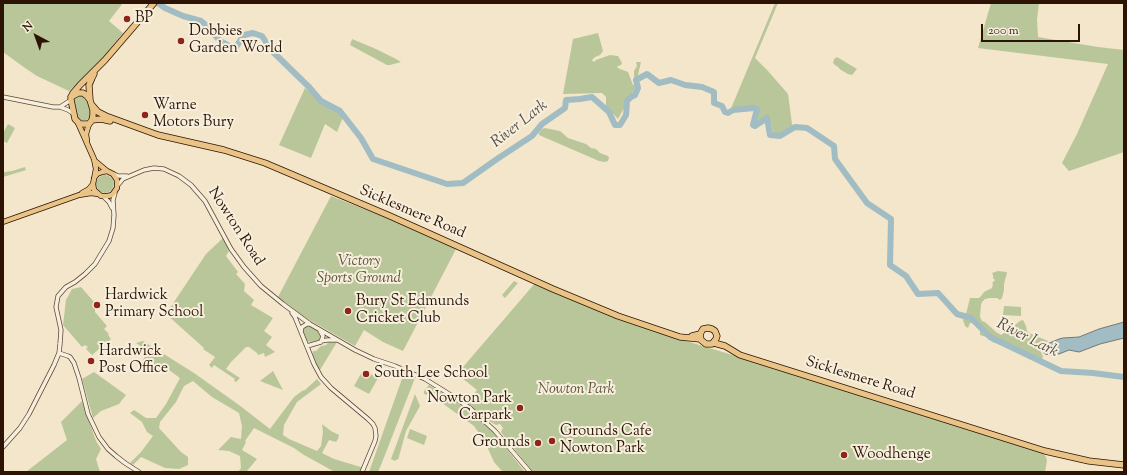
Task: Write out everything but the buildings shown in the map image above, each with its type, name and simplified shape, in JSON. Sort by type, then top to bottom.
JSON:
[{"type":"highway","points":[[99,67],[90,81],[89,87],[93,110],[90,122],[83,125],[78,123],[74,114],[71,99],[77,88],[125,41],[154,4]]},
{"type":"highway","points":[[71,99],[78,93],[83,93],[87,96],[91,103]]},
{"type":"highway","name":"Sicklesmere Road","points":[[91,103],[101,114],[126,124],[158,135],[224,150],[265,163],[618,316],[685,338],[700,336]]},
{"type":"highway","name":"Sicklesmere Road","points":[[90,122],[101,119],[126,124]]},
{"type":"highway","name":"Sicklesmere Road","points":[[711,328],[715,331],[717,336],[715,341],[710,344],[702,342],[700,336],[703,330],[711,328]]},
{"type":"highway","name":"Sicklesmere Road","points":[[715,341],[740,355],[1057,454],[1089,461],[1124,465]]},
{"type":"main road","points":[[86,143],[86,134],[90,122]]},
{"type":"main road","points":[[78,123],[94,159],[96,169],[93,184],[94,190],[98,194]]},
{"type":"main road","points":[[3,222],[79,195],[91,193],[108,196],[115,192],[118,184],[117,180],[113,174],[107,171],[94,159]]},
{"type":"main road","points":[[94,178],[97,174],[107,171]]},
{"type":"main road","points":[[79,195],[93,184]]},
{"type":"street","points":[[3,98],[60,107],[74,114]]},
{"type":"street","points":[[60,107],[71,99]]},
{"type":"street","name":"Nowton Road","points":[[118,184],[123,179],[144,170],[159,168],[179,176],[192,185],[210,209],[231,249],[244,267],[261,286],[290,310],[318,329],[371,358],[425,379],[454,397],[471,409],[495,431],[530,472]]},
{"type":"street","name":"Nowton Road","points":[[113,174],[118,176],[130,176]]},
{"type":"street","points":[[3,448],[20,428],[29,414],[59,353],[61,330],[56,307],[58,296],[66,287],[85,274],[95,264],[109,241],[113,228],[113,200],[115,192]]},
{"type":"street","points":[[103,196],[113,209]]},
{"type":"street","points":[[290,310],[295,317],[316,370],[324,381],[368,419],[375,428],[375,441],[362,472]]},
{"type":"street","points":[[300,332],[304,325],[310,324]]},
{"type":"street","points":[[318,329],[324,336],[321,342]]},
{"type":"street","points":[[306,346],[332,340],[340,341]]},
{"type":"street","points":[[59,353],[68,356],[72,360],[79,378],[88,414],[99,437],[108,449],[139,472]]},
{"type":"green space","points":[[3,3],[123,3],[109,21],[123,33],[101,61],[69,91],[37,76],[3,52]]},
{"type":"green space","points":[[775,3],[778,3],[755,58],[788,94],[792,124],[794,127],[775,135],[769,120],[765,119],[759,123],[755,123],[759,111],[759,108],[756,106],[730,111]]},
{"type":"green space","points":[[991,3],[1039,3],[1037,20],[1038,37],[1124,50],[1124,152],[1069,171],[1062,163],[1077,134],[1108,64],[978,48]]},
{"type":"green space","points":[[598,33],[603,51],[592,60],[594,62],[610,55],[618,56],[622,63],[617,67],[628,72],[633,85],[635,85],[634,71],[637,66],[636,62],[641,62],[635,88],[618,119],[606,106],[606,97],[602,93],[563,94],[573,39]]},
{"type":"green space","points":[[352,39],[401,62],[387,65],[350,45]]},
{"type":"green space","points":[[837,57],[857,69],[852,75],[841,70],[833,63],[834,59]]},
{"type":"green space","points":[[305,88],[343,117],[337,132],[325,124],[311,158],[279,145]]},
{"type":"green space","points":[[77,95],[84,95],[89,104],[91,114],[89,119],[80,120],[76,115],[73,101]]},
{"type":"green space","points":[[8,124],[15,128],[7,143],[3,141],[3,133]]},
{"type":"green space","points":[[545,128],[560,131],[568,138],[596,149],[600,153],[608,156],[608,161],[599,161],[539,135],[542,129]]},
{"type":"green space","points":[[25,167],[26,170],[3,177],[3,173],[5,172]]},
{"type":"green space","points":[[101,175],[109,175],[114,180],[112,191],[109,193],[101,193],[96,188],[96,180]]},
{"type":"green space","name":"Victory Sports Ground","points":[[331,196],[392,220],[456,249],[403,351],[383,342],[364,330],[355,346],[306,318],[278,297]]},
{"type":"green space","points":[[223,238],[229,251],[226,256],[238,272],[236,274],[245,284],[244,291],[254,300],[251,305],[273,318],[264,331],[272,337],[266,345],[275,352],[265,357],[264,353],[258,355],[249,347],[246,347],[226,369],[240,378],[236,382],[234,381],[235,379],[214,365],[212,368],[209,365],[215,357],[203,349],[204,348],[166,314],[206,254]]},
{"type":"green space","points":[[998,271],[1007,273],[1002,298],[1000,300],[997,298],[985,299],[982,302],[980,317],[982,321],[1001,335],[1008,327],[1015,327],[1015,325],[1023,320],[1029,333],[1048,341],[1039,348],[1043,357],[1042,359],[992,342],[989,338],[980,335],[980,329],[972,323],[970,323],[968,328],[965,326],[963,320],[970,298],[979,298],[984,292],[992,288],[992,283],[995,280],[992,273]]},
{"type":"green space","points":[[514,281],[518,283],[505,298],[502,295]]},
{"type":"green space","name":"Nowton Park","points":[[536,282],[676,338],[1038,451],[1043,453],[1046,457],[1047,461],[1045,472],[533,472],[503,435],[501,432],[503,428],[500,424],[496,425],[489,421],[467,403],[477,390],[457,374]]},
{"type":"green space","points":[[81,287],[94,302],[95,301],[97,307],[95,312],[107,326],[104,329],[109,334],[108,335],[111,339],[92,355],[86,349],[88,347],[85,345],[82,347],[63,325],[66,300],[72,289]]},
{"type":"green space","points":[[1004,306],[1021,307],[1021,316],[1003,315]]},
{"type":"green space","points":[[306,326],[320,332],[321,335],[319,340],[311,342],[307,341],[303,331]]},
{"type":"green space","points":[[143,341],[194,373],[270,429],[294,397],[305,390],[317,379],[321,384],[297,402],[284,425],[283,435],[317,451],[321,446],[323,432],[322,424],[339,435],[336,442],[329,440],[322,453],[334,459],[364,468],[362,472],[333,471],[294,448],[254,428],[245,441],[246,442],[242,450],[257,459],[246,472],[238,472],[241,468],[240,456],[229,451],[218,450],[231,437],[241,439],[242,426],[239,413],[212,397],[193,381],[184,386],[176,402],[160,422],[159,428],[181,452],[188,457],[188,465],[179,469],[165,468],[141,457],[133,465],[130,463],[141,452],[153,436],[147,432],[142,422],[130,413],[134,410],[146,418],[156,418],[166,404],[180,378],[163,364],[152,372],[142,362],[148,351],[136,343]]},
{"type":"green space","points":[[329,342],[337,342],[320,370],[312,355],[313,351],[316,351],[321,346],[326,345]]},
{"type":"green space","points":[[363,370],[378,378],[369,394],[354,386]]},
{"type":"green space","points":[[273,371],[283,390],[260,381]]},
{"type":"green space","points":[[94,372],[126,395],[119,404],[101,411],[93,418],[82,379]]},
{"type":"green space","points":[[404,373],[415,378],[378,472],[369,472]]},
{"type":"green space","points":[[429,385],[458,402],[478,418],[494,433],[525,472],[504,472],[501,470],[494,462],[485,442],[474,426],[442,403],[424,394],[424,391]]},
{"type":"green space","points":[[415,394],[420,406],[406,431],[398,460],[397,459],[395,461],[391,459]]},
{"type":"green space","points":[[82,401],[96,441],[101,449],[96,459],[100,472],[26,472],[67,440],[61,422]]},
{"type":"green space","points":[[410,429],[427,436],[424,445],[407,438]]},
{"type":"water","points":[[1124,322],[1124,338],[1100,344],[1079,352],[1069,350],[1051,355],[1045,354],[1040,347],[1059,339],[1079,337],[1099,329]]},
{"type":"waterway","name":"River Lark","points":[[158,3],[165,8],[183,16],[201,21],[220,41],[233,48],[236,47],[244,35],[253,33],[262,36],[271,50],[309,87],[321,101],[340,111],[361,138],[373,159],[447,184],[463,183],[532,136],[542,124],[565,108],[566,100],[592,97],[609,112],[615,125],[620,125],[626,115],[627,101],[635,95],[638,88],[636,80],[647,74],[659,83],[671,80],[685,85],[702,87],[714,92],[714,103],[722,106],[725,112],[728,113],[733,110],[757,109],[753,125],[755,126],[767,118],[770,135],[780,136],[795,127],[807,128],[834,146],[835,159],[867,203],[891,219],[890,265],[906,276],[918,294],[938,293],[957,314],[971,318],[990,337],[1061,371],[1124,377]]},
{"type":"place","name":"BP","points":[[127,19]]},
{"type":"place","name":"Dobbies Garden World","points":[[181,41]]},
{"type":"place","name":"Warne Motors Bury","points":[[145,115]]},
{"type":"place","name":"Hardwick Primary School","points":[[97,305]]},
{"type":"place","name":"Bury St Edmunds Cricket Club","points":[[348,311]]},
{"type":"place","name":"Hardwick Post Office","points":[[91,361]]},
{"type":"place","name":"South Lee School","points":[[366,374]]},
{"type":"place","name":"Nowton Park Carpark","points":[[520,408]]},
{"type":"place","name":"Grounds Cafe Nowton Park","points":[[552,441]]},
{"type":"place","name":"Grounds","points":[[538,443]]},
{"type":"place","name":"Woodhenge","points":[[844,455]]}]
